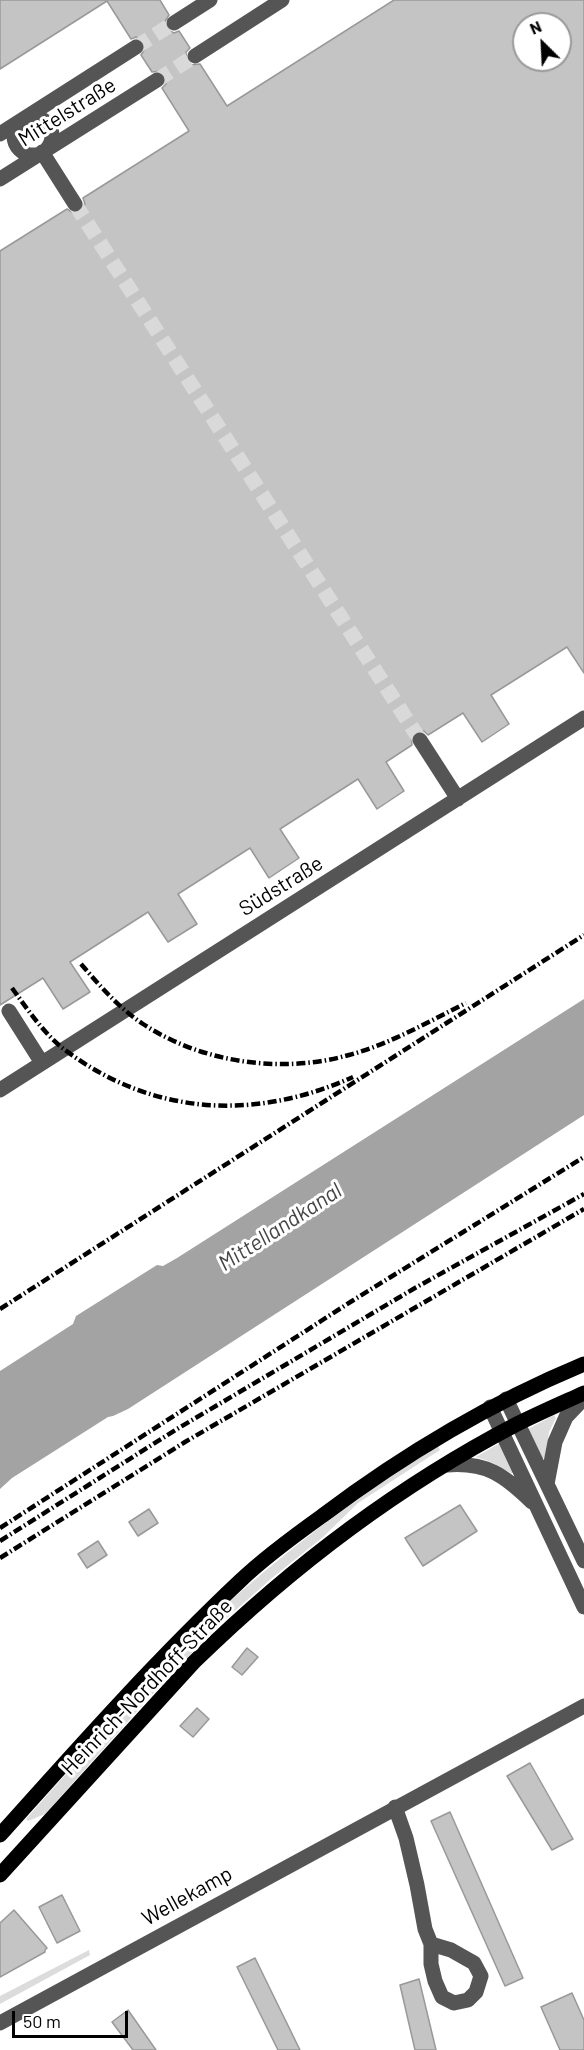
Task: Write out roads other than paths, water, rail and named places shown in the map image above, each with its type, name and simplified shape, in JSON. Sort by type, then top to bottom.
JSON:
[{"type":"main road","name":"Heinrich-Nordhoff-Straße","points":[[0,1835],[145,1676],[241,1579],[295,1535],[369,1480],[490,1407],[584,1364]]},
{"type":"main road","name":"Heinrich-Nordhoff-Straße","points":[[0,1875],[147,1712],[225,1632],[295,1571],[358,1522],[447,1465],[518,1424],[584,1395]]},
{"type":"street","points":[[174,23],[210,0]]},
{"type":"street","points":[[195,56],[282,0]]},
{"type":"street","name":"Mittelstraße","points":[[0,134],[136,47]]},
{"type":"street","name":"Mittelstraße","points":[[0,180],[157,80]]},
{"type":"street","points":[[38,117],[46,121],[50,127],[51,141],[42,152],[29,154],[22,152],[17,145],[14,134],[23,119],[38,117]]},
{"type":"street","points":[[42,152],[75,204]]},
{"type":"street","name":"Südstraße","points":[[0,1090],[584,718]]},
{"type":"street","points":[[420,740],[458,799]]},
{"type":"street","points":[[9,1011],[42,1063]]},
{"type":"street","points":[[547,1484],[555,1442],[566,1417],[584,1395]]},
{"type":"street","points":[[506,1399],[584,1561]]},
{"type":"street","points":[[490,1407],[584,1607]]},
{"type":"street","points":[[447,1465],[464,1464],[484,1467],[512,1483],[538,1509]]},
{"type":"street","name":"Wellekamp","points":[[0,2023],[584,1706]]},
{"type":"street","points":[[395,1807],[417,1886],[425,1929],[431,1944]]},
{"type":"water","name":"Mittellandkanal","points":[[584,999],[584,1115],[128,1409],[108,1417],[12,1478],[0,1489],[0,1371],[73,1324],[76,1316],[157,1265],[163,1266],[177,1258]]},
{"type":"tunnel","points":[[136,47],[174,23]]},
{"type":"tunnel","points":[[157,80],[195,56]]},
{"type":"tunnel","points":[[75,204],[420,740]]},
{"type":"railway","points":[[0,1309],[584,935]]},
{"type":"railway","points":[[81,964],[134,1018],[166,1037],[216,1056],[270,1064],[297,1064],[349,1055],[394,1039],[466,1003]]},
{"type":"railway","points":[[12,988],[43,1029],[65,1050],[99,1072],[133,1088],[169,1099],[205,1105],[242,1105],[279,1101],[316,1091],[353,1077]]},
{"type":"railway","points":[[0,1528],[352,1301],[584,1157]]},
{"type":"railway","points":[[0,1541],[177,1429],[415,1288],[584,1194]]},
{"type":"railway","points":[[0,1558],[185,1442],[584,1209]]}]
